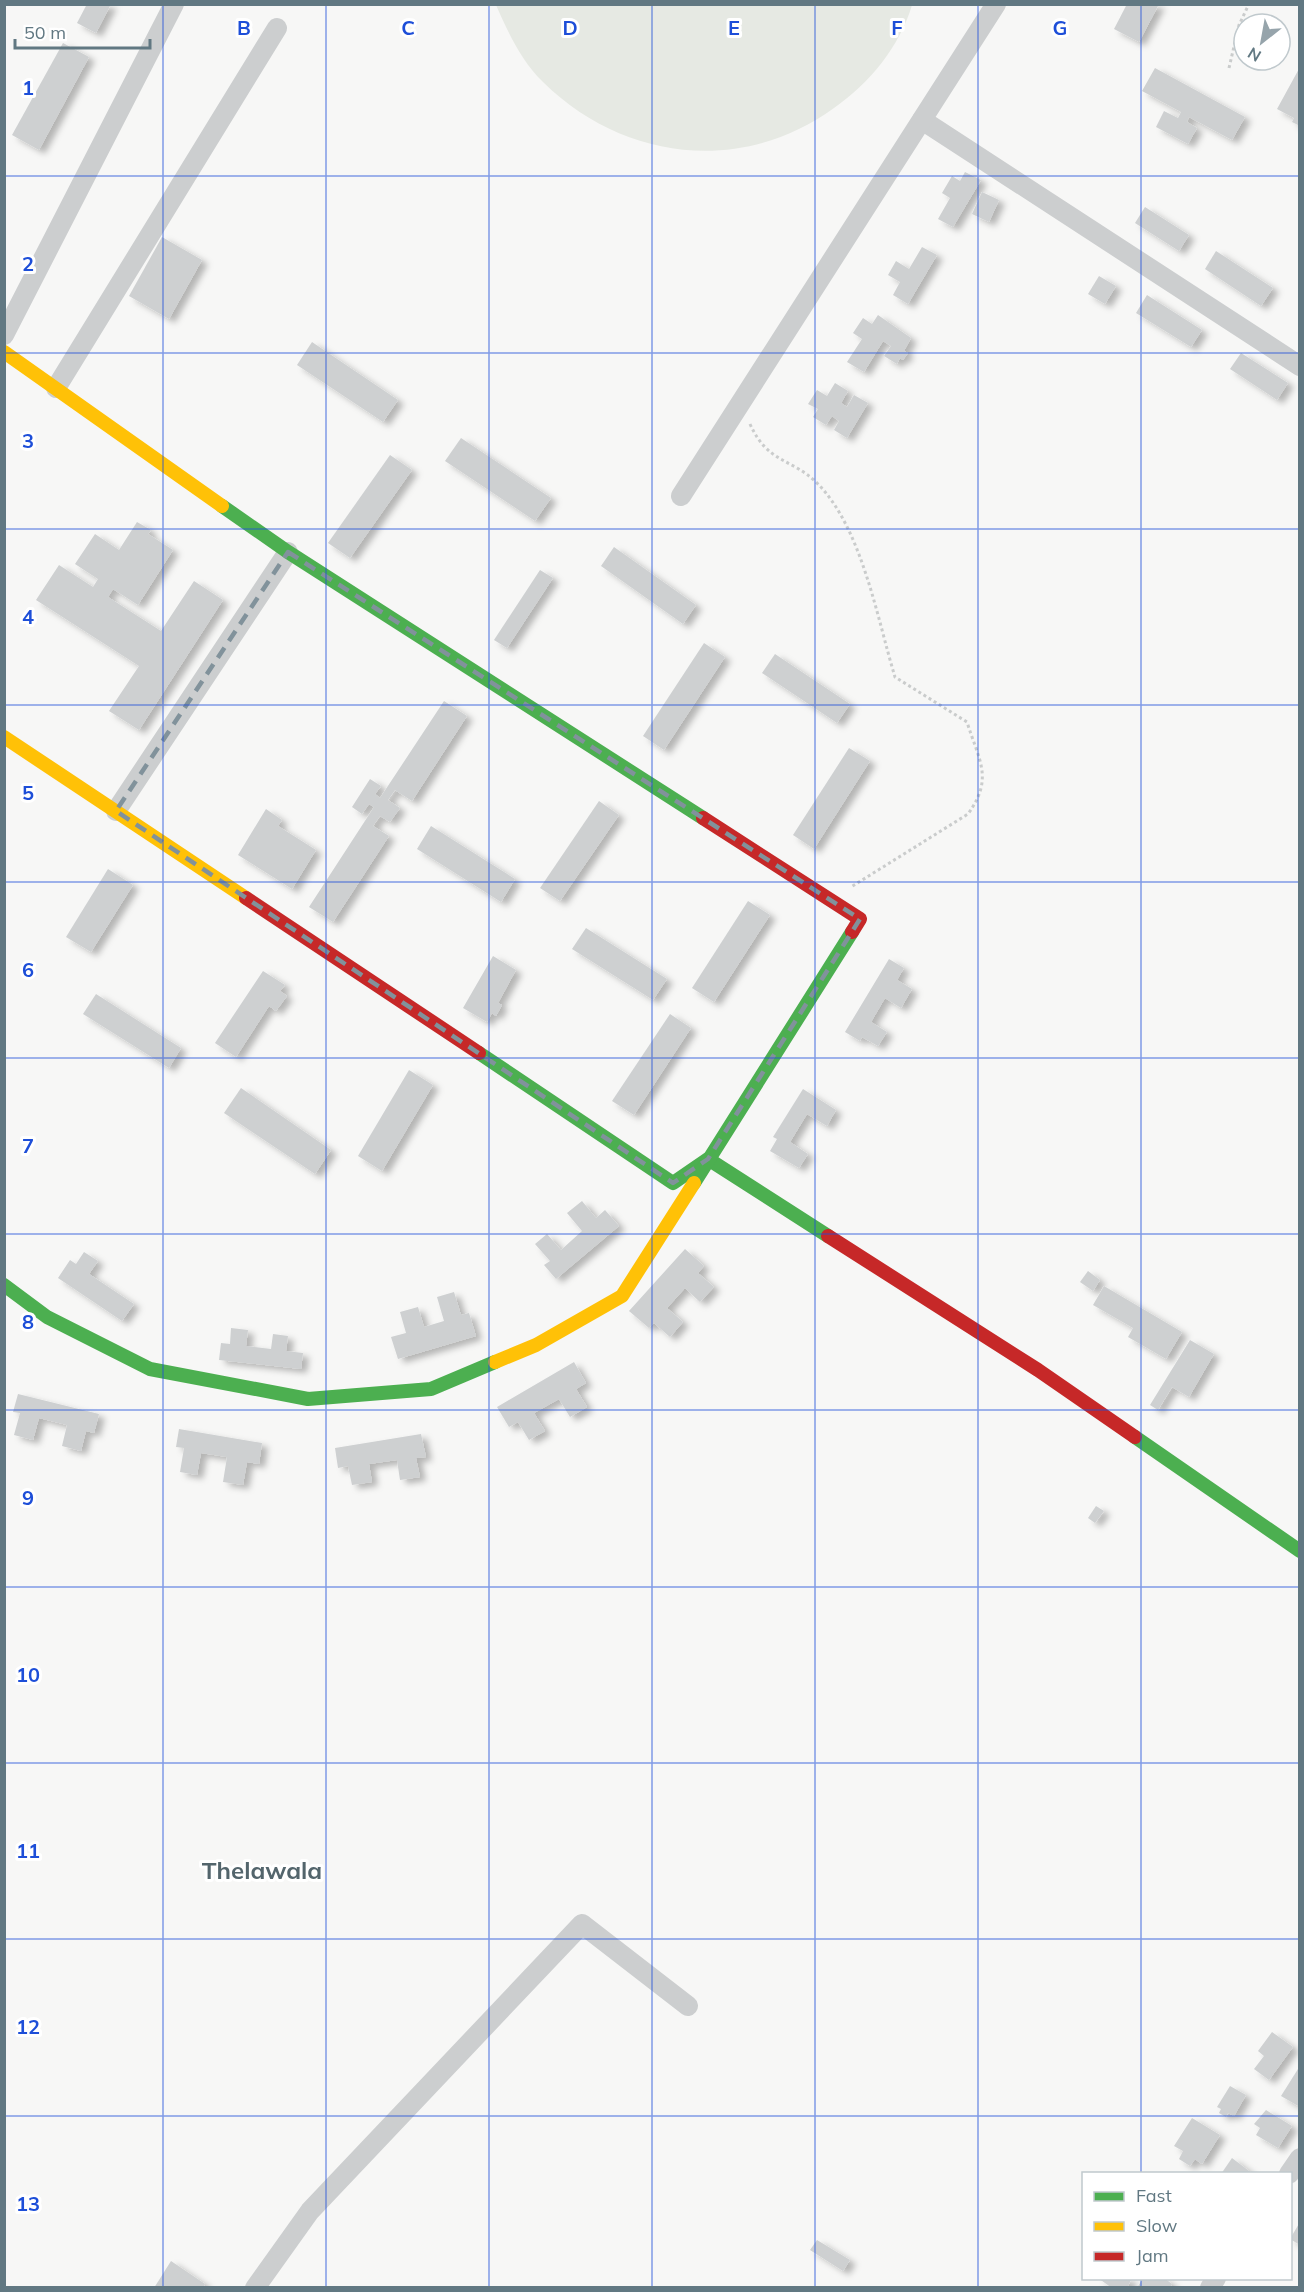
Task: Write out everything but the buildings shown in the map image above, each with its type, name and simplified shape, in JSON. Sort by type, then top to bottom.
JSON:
[{"type":"street","points":[[4,335],[174,4]]},
{"type":"street","points":[[681,496],[996,4]]},
{"type":"street","points":[[56,388],[277,27]]},
{"type":"street","points":[[922,120],[1299,366]]},
{"type":"street","points":[[4,352],[288,552],[860,919],[622,1296],[536,1345],[431,1389],[308,1399],[150,1370],[47,1317],[4,1285]]},
{"type":"street","points":[[116,811],[288,552]]},
{"type":"street","points":[[4,737],[673,1183],[708,1160]]},
{"type":"street","points":[[708,1160],[1038,1370],[1299,1551]]},
{"type":"street","points":[[255,2288],[310,2211],[582,1924],[688,2006]]},
{"type":"street","points":[[1290,2172],[1299,2158]]},
{"type":"path","points":[[1229,68],[1239,25],[1249,4]]},
{"type":"path","points":[[741,403],[753,430],[767,451],[817,483],[841,518],[860,559],[895,677],[967,722],[983,775],[981,796],[968,814],[830,900]]},
{"type":"highlighted area","points":[[288,552],[860,919],[708,1159],[673,1183],[116,811]]},
{"type":"shaded area","points":[[496,5],[912,5],[900,35],[882,63],[859,88],[834,108],[798,129],[761,143],[723,150],[684,150],[646,143],[609,129],[575,109],[543,82],[528,65],[510,36]]},
{"type":"traffic: fast","points":[[222,506],[288,552],[703,818]]},
{"type":"traffic: fast","points":[[694,1183],[852,932]]},
{"type":"traffic: fast","points":[[479,1053],[673,1183],[708,1159],[828,1236]]},
{"type":"traffic: fast","points":[[4,1285],[47,1317],[150,1369],[308,1399],[431,1389],[495,1362]]},
{"type":"traffic: fast","points":[[1135,1437],[1300,1551]]},
{"type":"traffic: slow","points":[[4,352],[222,506]]},
{"type":"traffic: slow","points":[[4,737],[246,898]]},
{"type":"traffic: slow","points":[[495,1362],[536,1345],[622,1296],[694,1183]]},
{"type":"traffic: jam","points":[[703,818],[860,919],[852,932]]},
{"type":"traffic: jam","points":[[246,898],[479,1053]]},
{"type":"traffic: jam","points":[[828,1236],[1038,1370],[1135,1437]]},
{"type":"district","name":"Thelawala","points":[[262,1870]]}]
